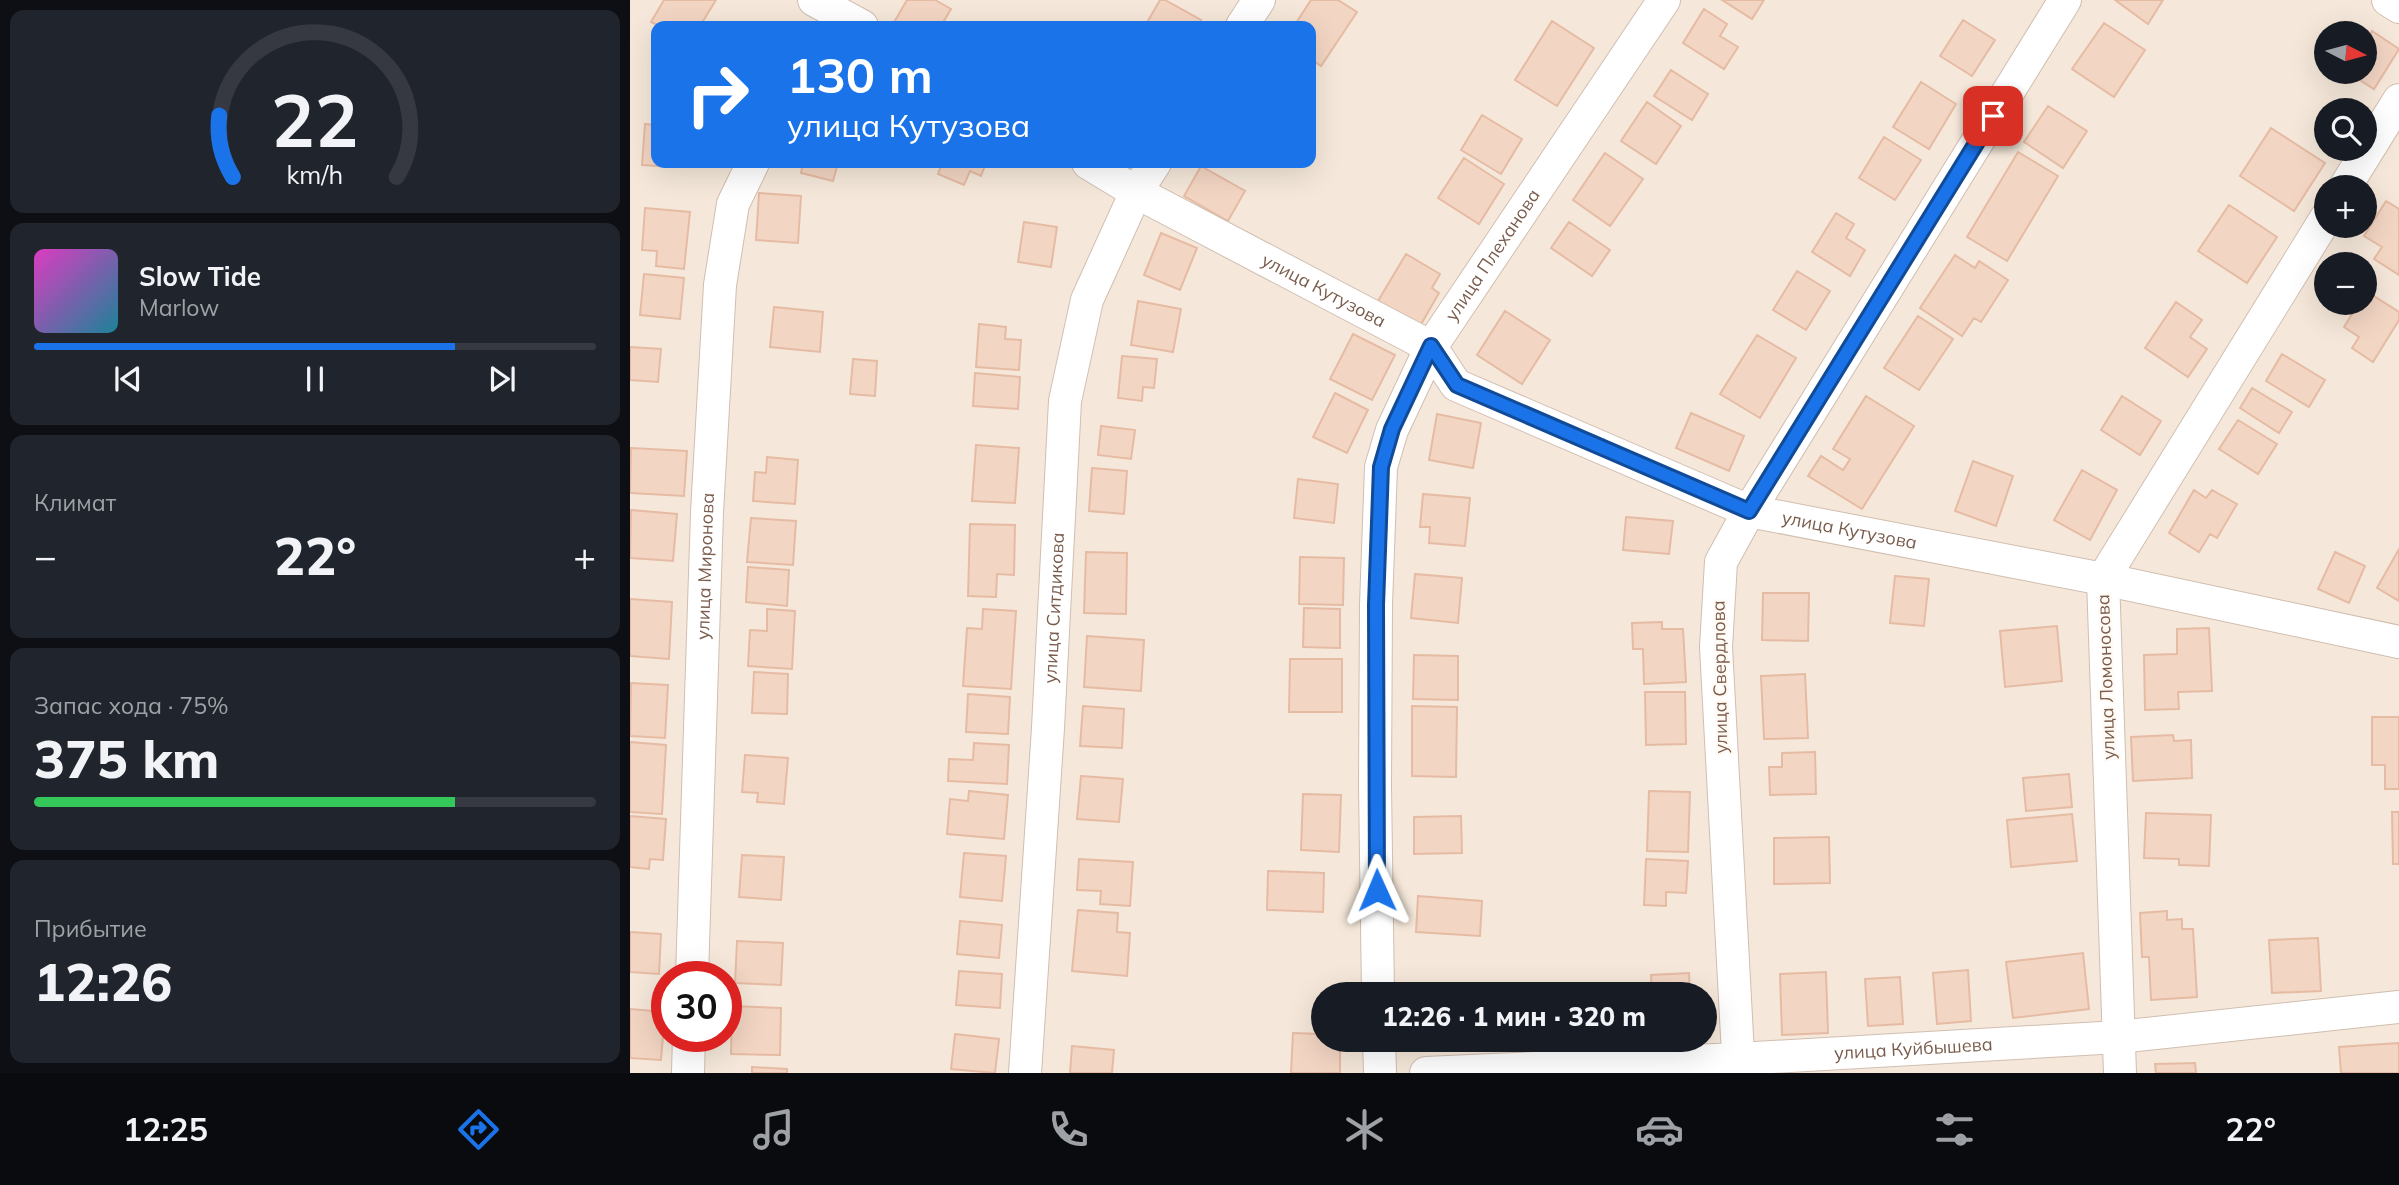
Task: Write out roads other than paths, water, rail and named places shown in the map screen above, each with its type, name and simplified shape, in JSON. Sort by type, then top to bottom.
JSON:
[{"type":"street","points":[[1245,21],[1259,0]]},
{"type":"street","name":"улица Плеханова","points":[[1378,982],[1376,605],[1381,467],[1392,429],[1431,346],[1664,0]]},
{"type":"street","name":"улица Свердлова","points":[[1739,1066],[1716,647],[1721,562],[1749,511],[2065,0]]},
{"type":"street","points":[[2388,0],[2399,7]]},
{"type":"street","points":[[2352,175],[2399,100]]},
{"type":"street","name":"улица Миронова","points":[[692,961],[707,512],[720,285],[733,204],[751,168]]},
{"type":"street","name":"улица Кутузова","points":[[1096,168],[1136,192],[1431,346],[1457,385],[1749,511],[2103,579],[2399,642]]},
{"type":"street","name":"улица Ситдикова","points":[[1025,1073],[1048,728],[1065,401],[1087,300],[1136,192],[1152,168]]},
{"type":"street","name":"улица Ломоносова","points":[[2120,1073],[2103,579],[2314,237]]},
{"type":"street","name":"улица Куйбышева","points":[[1426,1073],[1739,1066],[2118,1037],[2399,1007]]},
{"type":"street","points":[[688,1073],[689,1052]]},
{"type":"street","points":[[1379,1052],[1380,1073]]}]
